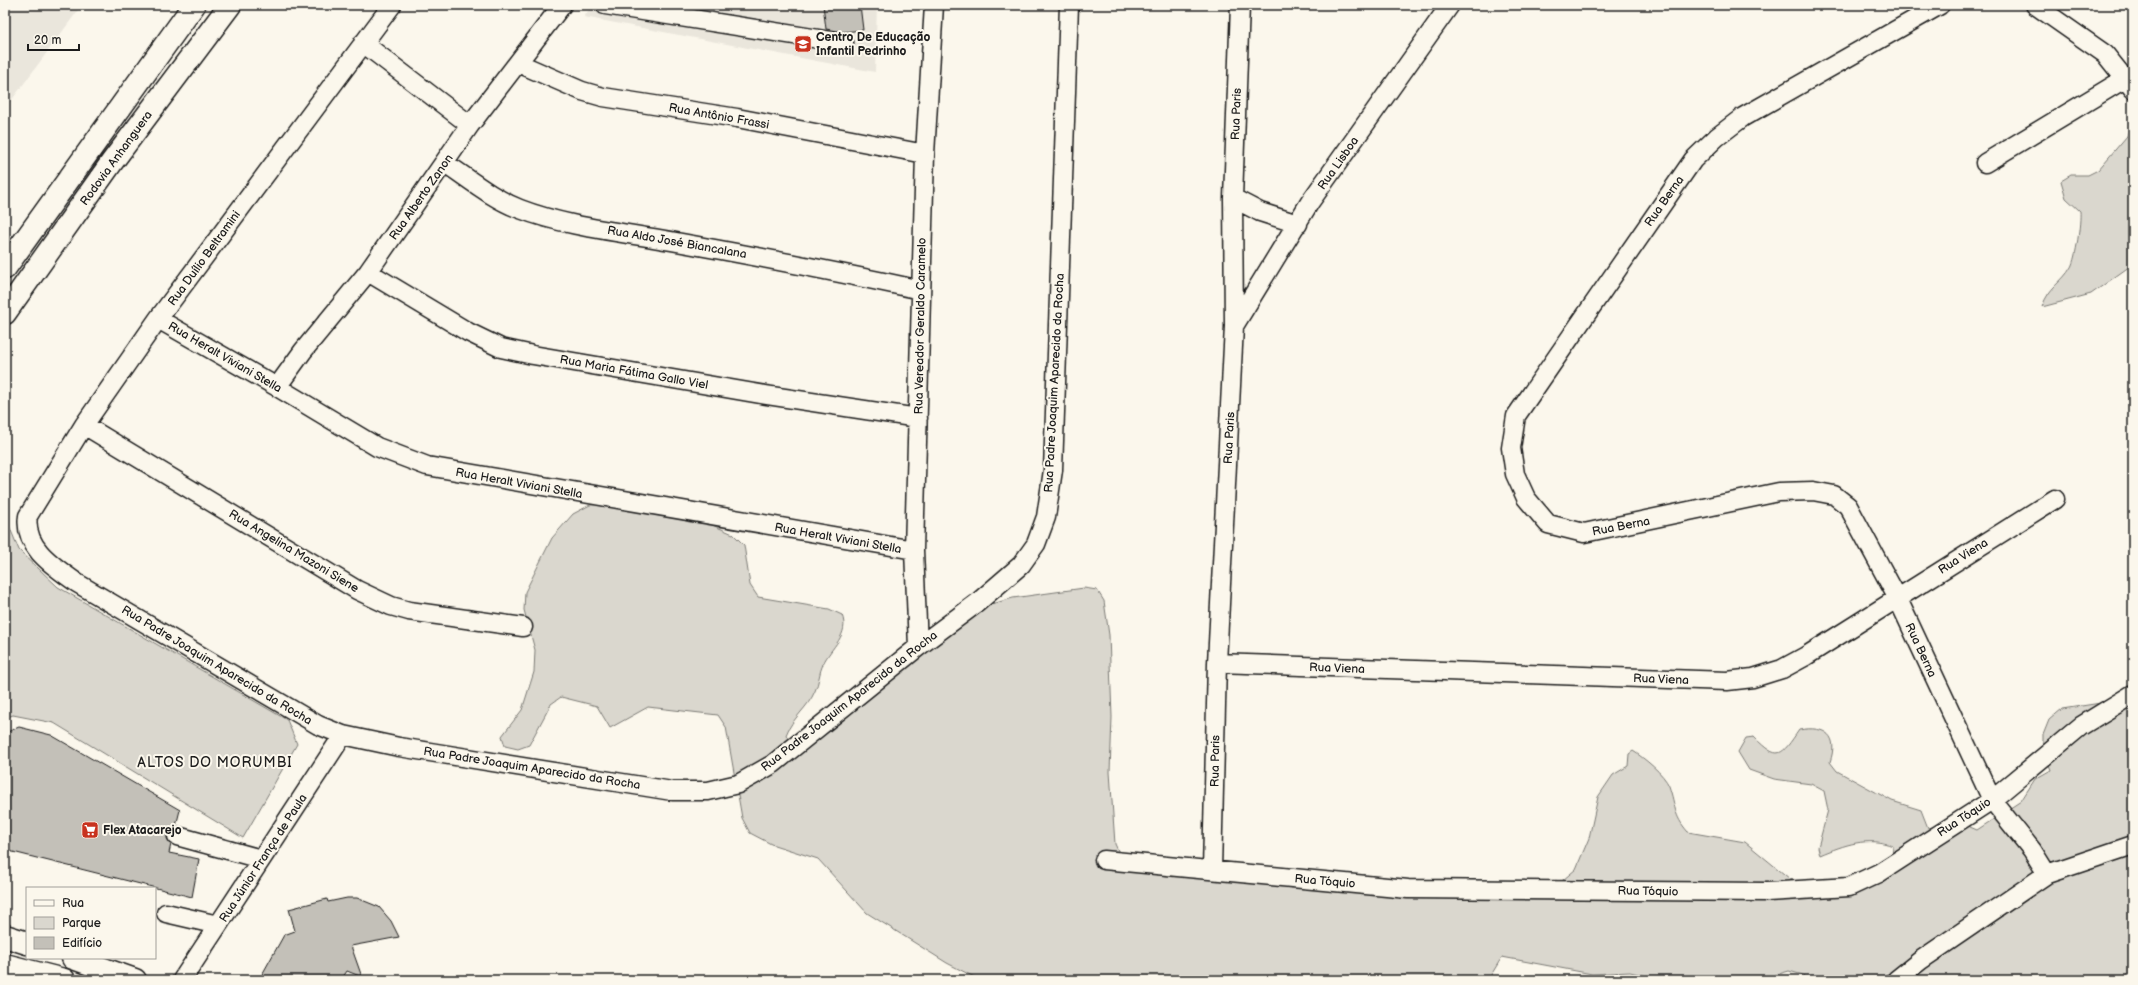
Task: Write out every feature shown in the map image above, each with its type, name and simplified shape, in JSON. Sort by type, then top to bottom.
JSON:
[{"type":"main road","name":"Rodovia Anhanguera","points":[[5,268],[194,5]]},
{"type":"main road","name":"Rodovia Anhanguera","points":[[5,314],[112,162],[230,5]]},
{"type":"main road","points":[[5,936],[26,943]]},
{"type":"main road","points":[[76,959],[135,980]]},
{"type":"main road","points":[[5,964],[64,980]]},
{"type":"street","name":"Rua Duílio Beltramini","points":[[48,561],[31,539],[27,526],[28,516],[84,425],[158,319],[392,5]]},
{"type":"street","name":"Rua Alberto Zanon","points":[[277,387],[303,351],[368,272],[470,125],[562,5]]},
{"type":"street","points":[[605,5],[844,44]]},
{"type":"street","name":"Rua Vereador Geraldo Caramelo","points":[[918,647],[914,550],[925,154],[934,5]]},
{"type":"street","name":"Rua Padre Joaquim Aparecido da Rocha","points":[[48,561],[77,583],[205,659],[318,725],[343,735],[399,747],[672,791],[708,791],[738,784],[773,764],[918,647],[977,603],[1021,565],[1036,544],[1046,517],[1053,470],[1069,5]]},
{"type":"street","name":"Rua Paris","points":[[1212,870],[1217,663],[1234,326],[1233,198],[1240,5]]},
{"type":"street","name":"Rua Lisboa","points":[[1234,326],[1298,224],[1310,202],[1450,5]]},
{"type":"street","name":"Rua Berna","points":[[1940,5],[1744,117],[1717,137],[1693,160],[1516,416],[1511,448],[1515,474],[1526,498],[1548,524],[1584,534],[1779,492],[1813,491],[1834,495],[1848,506],[1897,597],[1992,800],[2032,850],[2047,874]]},
{"type":"street","points":[[1985,163],[2130,84],[2105,54],[2035,5]]},
{"type":"street","points":[[363,43],[470,125]]},
{"type":"street","name":"Rua Antônio Frassi","points":[[518,63],[582,91],[603,97],[738,118],[925,154]]},
{"type":"street","name":"Rua Aldo José Biancalana","points":[[445,163],[490,194],[518,209],[556,222],[603,228],[809,266],[921,290]]},
{"type":"street","points":[[1233,198],[1260,212],[1298,224]]},
{"type":"street","name":"Rua Maria Fátima Gallo Viel","points":[[368,272],[468,332],[501,348],[533,355],[758,394],[918,418]]},
{"type":"street","name":"Rua Heralt Viviani Stella","points":[[158,319],[277,387],[377,447],[427,466],[914,550]]},
{"type":"street","name":"Rua Angelina Mazoni Siene","points":[[84,425],[357,590],[391,606],[409,611],[523,627]]},
{"type":"street","name":"Rua Viena","points":[[1217,663],[1727,681],[1753,678],[1782,669],[1806,656],[1897,597],[2055,499]]},
{"type":"street","name":"Rua Tóquio","points":[[1104,860],[1408,889],[1766,892],[1850,887],[1879,873],[1992,800],[2081,726],[2133,694]]},
{"type":"street","name":"Rua Júnior França de Paula","points":[[182,980],[343,735]]},
{"type":"street","points":[[177,836],[261,859]]},
{"type":"street","points":[[1896,980],[1921,960],[2047,874],[2133,845]]},
{"type":"street","points":[[166,913],[218,924]]},
{"type":"shaded area","points":[[5,5],[82,5],[5,109]]},
{"type":"shaded area","name":"Centro De Educação Infantil Pedrinho","points":[[592,5],[877,5],[875,72],[584,17]]},
{"type":"green space","points":[[2133,118],[2133,264],[2091,294],[2042,307],[2048,294],[2071,267],[2078,240],[2080,211],[2066,198],[2061,181],[2071,175],[2088,175],[2098,170],[2127,136]]},
{"type":"green space","points":[[617,503],[645,507],[689,522],[710,524],[733,534],[744,545],[750,585],[758,597],[829,609],[842,615],[844,629],[842,635],[823,664],[812,697],[792,723],[786,735],[789,739],[809,735],[923,649],[985,606],[1013,598],[1084,588],[1097,590],[1104,601],[1109,635],[1112,717],[1110,772],[1115,844],[1120,855],[1444,891],[1547,887],[1563,880],[1576,869],[1589,838],[1598,797],[1613,775],[1628,766],[1629,754],[1633,751],[1663,776],[1669,786],[1677,815],[1688,832],[1745,842],[1790,879],[1827,890],[1892,859],[1893,846],[1874,842],[1856,843],[1820,855],[1818,847],[1828,810],[1824,791],[1811,784],[1774,779],[1749,770],[1738,752],[1746,738],[1754,737],[1769,750],[1774,753],[1779,753],[1788,746],[1799,730],[1816,729],[1823,731],[1828,734],[1831,739],[1833,745],[1830,762],[1837,771],[1892,801],[1921,810],[1928,828],[1938,826],[1965,810],[1970,827],[1977,830],[2021,801],[2035,779],[2051,770],[2043,749],[2043,735],[2049,720],[2062,709],[2133,698],[2133,980],[1808,980],[1803,975],[1789,971],[1758,980],[1651,980],[1647,976],[1630,972],[1592,974],[1502,957],[1488,980],[980,980],[947,963],[867,913],[818,859],[771,844],[750,833],[742,818],[726,727],[718,715],[648,707],[610,728],[597,706],[561,697],[551,704],[529,745],[518,749],[505,746],[502,736],[522,710],[534,672],[535,650],[524,610],[525,592],[552,538],[573,514],[590,505]]},
{"type":"green space","points":[[5,516],[19,550],[58,587],[287,720],[297,744],[243,838],[54,723],[13,715],[5,718]]},
{"type":"building","points":[[823,5],[860,5],[863,30],[843,32],[826,29]]},
{"type":"building","name":"Flex Atacarejo","points":[[19,727],[51,735],[180,810],[176,826],[169,829],[167,838],[171,844],[169,853],[199,859],[192,897],[5,850],[5,733]]},
{"type":"building","points":[[347,898],[357,898],[379,907],[391,921],[399,937],[351,946],[362,977],[347,971],[341,980],[259,980],[284,935],[295,931],[289,909],[327,899],[328,902]]},
{"type":"place","name":"Centro De Educação Infantil Pedrinho","points":[[803,44]]},
{"type":"place","name":"Flex Atacarejo","points":[[90,830]]},
{"type":"district","name":"ALTOS DO MORUMBI","points":[[215,762]]}]
